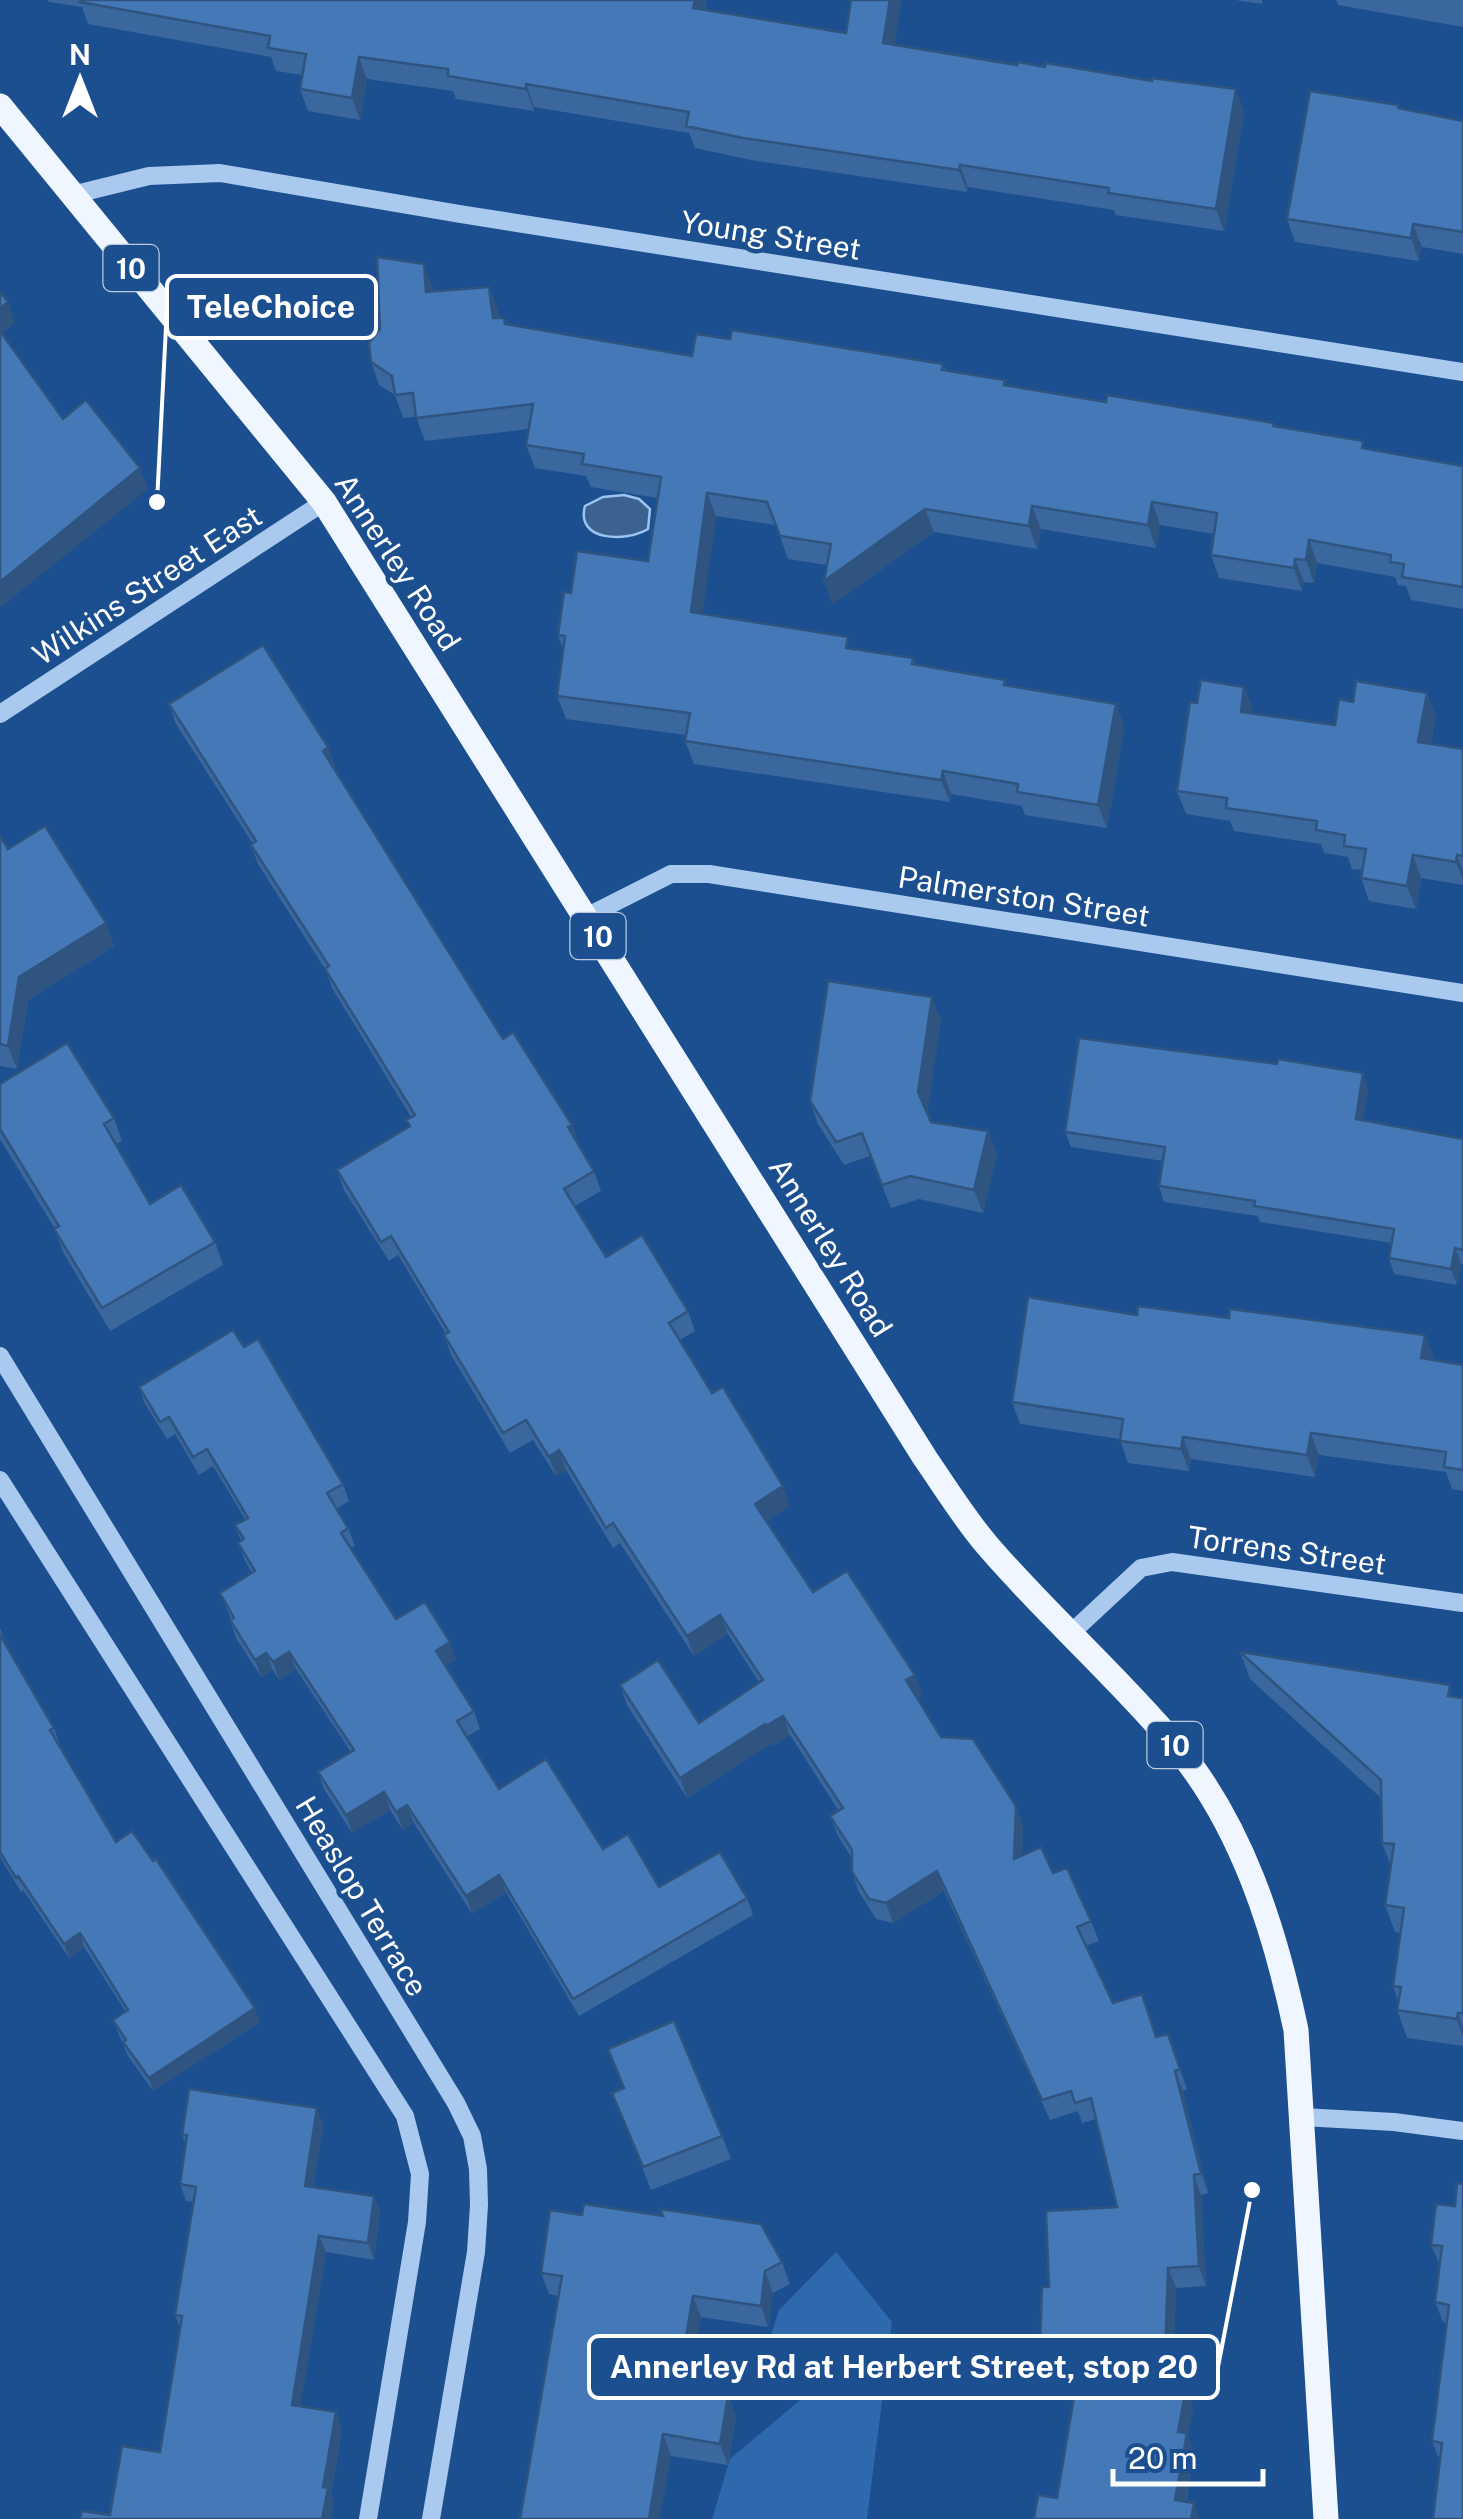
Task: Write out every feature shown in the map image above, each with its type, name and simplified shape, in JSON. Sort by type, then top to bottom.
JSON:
[{"type":"main road","name":"Annerley Road","points":[[0,106],[324,502],[924,1458],[985,1542],[1176,1746],[1208,1793],[1264,1907],[1296,2030],[1326,2519]]},
{"type":"street","name":"Young Street","points":[[72,196],[172,173],[252,177],[460,214],[1463,372]]},
{"type":"street","name":"Wilkins Street East","points":[[0,714],[324,502]]},
{"type":"street","name":"Palmerston Street","points":[[586,918],[671,874],[708,874],[1463,993]]},
{"type":"street","name":"Heaslop Terrace","points":[[0,1356],[436,2069],[472,2136],[478,2169],[476,2252],[431,2519]]},
{"type":"street","points":[[0,1480],[405,2116],[420,2174],[417,2222],[368,2519]]},
{"type":"street","name":"Torrens Street","points":[[1070,1634],[1142,1568],[1172,1562],[1463,1603]]},
{"type":"street","points":[[1302,2117],[1463,2131]]},
{"type":"shaded area","points":[[624,495],[639,499],[650,509],[648,529],[616,537],[595,533],[588,527],[585,506],[603,497]]},
{"type":"shaded area","points":[[836,2252],[892,2322],[867,2519],[712,2519],[730,2459],[800,2400],[766,2350],[779,2310]]},
{"type":"building","points":[[81,0],[695,0],[693,8],[846,33],[851,0],[890,0],[883,43],[1017,65],[1018,62],[1045,67],[1046,63],[1152,81],[1236,89],[1216,209],[960,165],[959,170],[743,138],[686,126],[689,112],[526,84],[526,89],[448,76],[448,69],[359,57],[352,98],[300,89],[306,54],[268,48],[270,36]]},
{"type":"building","points":[[1310,91],[1398,105],[1463,121],[1463,232],[1413,224],[1411,238],[1287,219]]},
{"type":"building","points":[[377,257],[424,264],[426,292],[489,287],[493,318],[504,318],[505,324],[692,356],[696,334],[730,339],[732,330],[943,364],[942,370],[1005,380],[1004,385],[1106,402],[1107,395],[1273,423],[1363,441],[1362,448],[1463,466],[1463,587],[1402,577],[1404,564],[1390,562],[1391,555],[1309,540],[1306,560],[1295,559],[1294,568],[1211,555],[1217,513],[1152,502],[1148,525],[1032,506],[1029,526],[925,509],[824,581],[831,544],[780,536],[767,502],[707,493],[691,612],[848,637],[846,648],[913,658],[912,664],[1005,680],[1004,685],[1116,704],[1098,805],[1017,792],[1018,784],[943,771],[941,780],[685,741],[690,713],[557,696],[565,636],[558,635],[564,592],[571,593],[577,551],[648,561],[661,477],[582,464],[584,454],[526,445],[533,404],[416,418],[413,393],[395,395],[392,376],[371,362],[369,343],[380,329]]},
{"type":"building","points":[[0,292],[8,302],[0,308]]},
{"type":"building","points":[[0,331],[63,419],[86,400],[140,468],[0,582]]},
{"type":"building","points":[[263,645],[328,747],[323,751],[503,1039],[513,1032],[572,1125],[568,1127],[594,1171],[564,1189],[606,1257],[642,1235],[688,1311],[669,1323],[712,1393],[723,1387],[783,1486],[755,1504],[813,1592],[847,1571],[915,1675],[906,1680],[941,1737],[973,1739],[1016,1806],[1014,1859],[1041,1847],[1053,1873],[1067,1868],[1091,1921],[1077,1927],[1113,2003],[1142,1994],[1156,2037],[1168,2034],[1180,2069],[1175,2071],[1201,2173],[1194,2175],[1199,2266],[1168,2268],[1164,2384],[1186,2388],[1178,2432],[1187,2433],[1175,2500],[1194,2503],[1191,2519],[1034,2519],[1038,2495],[1057,2498],[1082,2349],[1040,2347],[1042,2287],[1049,2287],[1046,2211],[1117,2207],[1091,2098],[1075,2103],[1071,2091],[1042,2100],[937,1871],[886,1903],[869,1899],[852,1872],[852,1850],[830,1816],[843,1808],[783,1716],[680,1778],[620,1685],[658,1660],[699,1723],[763,1680],[720,1615],[687,1636],[613,1523],[606,1528],[559,1450],[549,1457],[526,1420],[503,1433],[391,1236],[381,1242],[337,1170],[410,1126],[406,1120],[415,1115],[325,969],[329,966],[251,845],[256,841],[169,704]]},
{"type":"building","points":[[1201,680],[1244,687],[1241,712],[1335,725],[1339,699],[1353,702],[1356,681],[1427,693],[1418,742],[1463,749],[1463,856],[1457,855],[1456,862],[1413,855],[1407,886],[1361,878],[1366,849],[1344,846],[1345,835],[1316,830],[1317,821],[1226,808],[1227,798],[1177,791],[1190,702],[1197,703]]},
{"type":"building","points":[[45,826],[106,923],[19,977],[8,1046],[0,1044],[0,836],[8,849]]},
{"type":"building","points":[[828,981],[932,997],[918,1092],[931,1122],[988,1131],[974,1190],[910,1176],[882,1185],[862,1133],[836,1142],[810,1101]]},
{"type":"building","points":[[1079,1038],[1277,1064],[1278,1059],[1363,1073],[1356,1119],[1463,1139],[1463,1250],[1455,1248],[1451,1269],[1389,1258],[1394,1229],[1159,1186],[1165,1147],[1065,1132]]},
{"type":"building","points":[[67,1043],[114,1118],[104,1124],[150,1204],[181,1185],[215,1242],[102,1308],[54,1229],[59,1226],[0,1129],[0,1084]]},
{"type":"building","points":[[1028,1297],[1137,1315],[1138,1306],[1229,1318],[1230,1309],[1425,1335],[1421,1358],[1463,1365],[1463,1470],[1444,1467],[1446,1452],[1311,1433],[1307,1455],[1183,1437],[1181,1449],[1120,1441],[1123,1419],[1012,1402]]},
{"type":"building","points":[[233,1330],[244,1347],[258,1339],[343,1484],[327,1493],[348,1528],[341,1533],[396,1619],[425,1602],[450,1642],[436,1651],[474,1711],[457,1721],[499,1789],[546,1759],[603,1849],[628,1834],[659,1887],[720,1852],[747,1898],[573,1999],[499,1875],[466,1896],[407,1805],[396,1812],[384,1792],[346,1815],[318,1772],[354,1750],[289,1652],[273,1662],[266,1653],[255,1660],[230,1620],[234,1618],[220,1593],[255,1571],[238,1543],[244,1539],[235,1525],[248,1518],[207,1449],[193,1457],[169,1417],[160,1422],[139,1387]]},
{"type":"building","points":[[0,1635],[116,1842],[132,1831],[153,1861],[156,1859],[255,2008],[149,2078],[123,2042],[126,2040],[113,2020],[128,2010],[80,1933],[64,1944],[0,1852]]},
{"type":"building","points":[[1240,1652],[1450,1685],[1448,1696],[1463,1698],[1463,2013],[1458,2013],[1457,2019],[1397,2010],[1401,1987],[1393,1986],[1404,1908],[1385,1905],[1394,1844],[1382,1843],[1381,1780]]},
{"type":"building","points":[[674,2021],[722,2136],[643,2167],[612,2093],[624,2088],[608,2049]]},
{"type":"building","points":[[189,2089],[317,2108],[305,2186],[374,2196],[368,2243],[319,2236],[292,2405],[336,2412],[323,2487],[328,2488],[322,2519],[80,2519],[82,2511],[110,2515],[122,2446],[160,2452],[182,2316],[175,2315],[196,2187],[180,2184]]},
{"type":"building","points":[[1457,2183],[1463,2184],[1463,2519],[1433,2519],[1442,2443],[1432,2441],[1449,2305],[1435,2302],[1442,2246],[1431,2245],[1436,2204],[1455,2206]]},
{"type":"building","points":[[584,2204],[663,2216],[660,2209],[761,2224],[782,2262],[765,2271],[761,2306],[693,2296],[677,2388],[728,2396],[720,2444],[663,2434],[649,2519],[520,2519],[562,2276],[541,2273],[550,2210],[582,2215]]},
{"type":"place","name":"TeleChoice","points":[[157,502]]},
{"type":"place","name":"Annerley Rd at Herbert Street, stop 20","points":[[1252,2190]]}]
